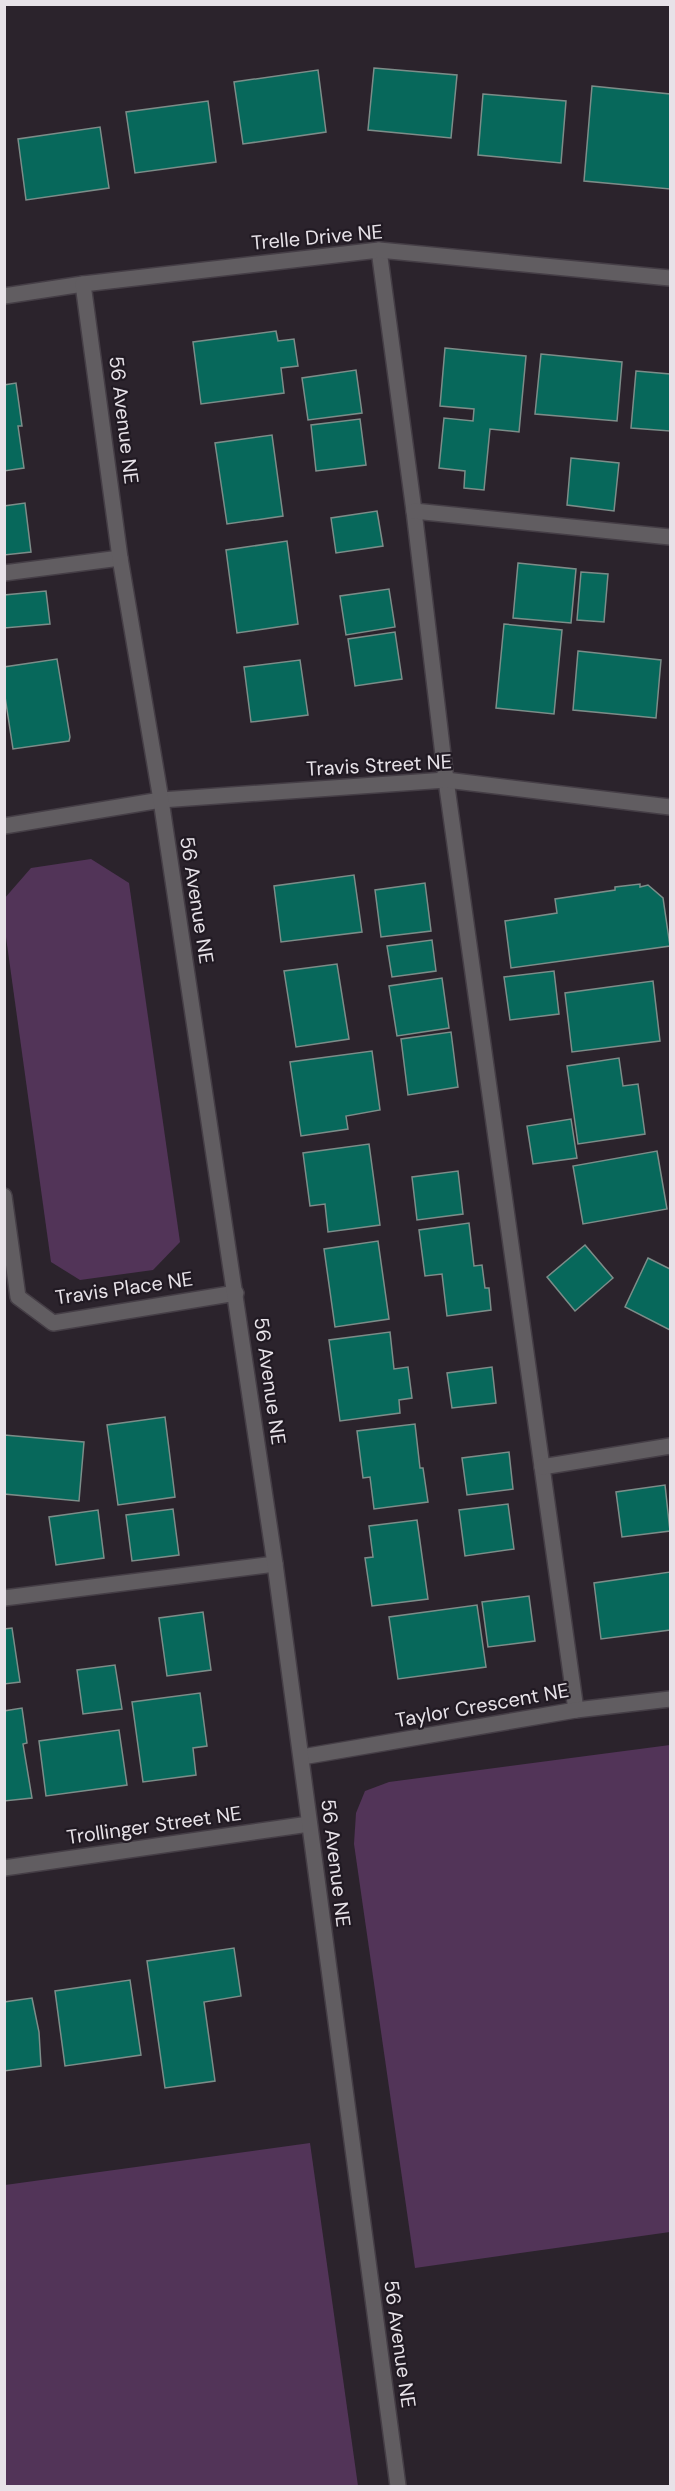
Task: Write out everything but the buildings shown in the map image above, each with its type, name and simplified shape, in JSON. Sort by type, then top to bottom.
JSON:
[{"type":"street","name":"Trelle Drive NE","points":[[4,296],[82,284],[379,250],[670,278]]},
{"type":"street","points":[[379,250],[414,511],[446,780],[576,1710]]},
{"type":"street","name":"56 Avenue NE","points":[[82,284],[120,558],[236,1293],[275,1564],[398,2487]]},
{"type":"street","points":[[414,511],[670,537]]},
{"type":"street","points":[[4,573],[120,558]]},
{"type":"street","name":"Travis Street NE","points":[[160,801],[446,780],[670,807]]},
{"type":"street","points":[[4,826],[160,801]]},
{"type":"street","name":"Travis Place NE","points":[[4,1196],[18,1297],[53,1323],[236,1293]]},
{"type":"street","points":[[542,1467],[670,1446]]},
{"type":"street","points":[[4,1598],[275,1564]]},
{"type":"street","name":"Taylor Crescent NE","points":[[302,1757],[576,1710],[670,1699]]},
{"type":"street","name":"Trollinger Street NE","points":[[4,1868],[309,1824]]},
{"type":"shaded area","points":[[91,859],[129,883],[180,1242],[153,1270],[80,1280],[51,1262],[5,930],[4,899],[31,868]]},
{"type":"shaded area","points":[[670,1745],[670,2232],[415,2268],[354,1844],[356,1813],[365,1791],[389,1782]]},
{"type":"shaded area","points":[[310,2143],[358,2486],[5,2486],[5,2185]]}]
